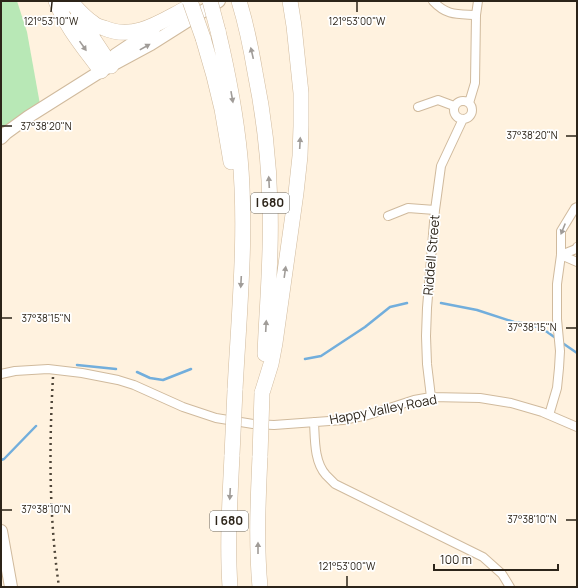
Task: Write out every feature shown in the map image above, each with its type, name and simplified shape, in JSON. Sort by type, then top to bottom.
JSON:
[{"type":"highway","points":[[66,1],[78,16],[106,69]]},
{"type":"highway","points":[[66,1],[94,24],[110,31],[125,33],[140,30],[156,24],[191,4],[203,38],[222,109],[231,163],[242,252]]},
{"type":"highway","name":"I 680","points":[[210,1],[227,68],[234,110],[240,156],[242,205],[242,252],[229,511],[230,587]]},
{"type":"highway","points":[[262,393],[271,364],[275,343],[300,156],[301,94],[290,1]]},
{"type":"highway","points":[[294,1],[298,71]]},
{"type":"highway","name":"I 680","points":[[241,8],[262,107],[268,154],[270,206],[270,257],[262,393],[258,507],[258,565],[260,587]]},
{"type":"main road","points":[[1,138],[28,118],[219,1]]},
{"type":"main road","points":[[106,69],[115,56],[191,4]]},
{"type":"main road","points":[[1,531],[11,587]]},
{"type":"street","points":[[432,1],[439,8],[451,13],[476,15]]},
{"type":"street","points":[[469,103],[475,83],[476,15],[478,1]]},
{"type":"street","points":[[418,107],[438,100],[454,106]]},
{"type":"street","points":[[459,101],[466,101],[472,107],[472,114],[463,119],[458,118],[454,106],[459,101]]},
{"type":"street","name":"Riddell Street","points":[[431,397],[427,364],[426,336],[435,210],[441,166],[463,119]]},
{"type":"street","points":[[549,415],[557,388],[559,368],[560,351],[557,319],[557,284],[561,255],[561,232],[577,207]]},
{"type":"street","points":[[388,216],[408,208],[435,210]]},
{"type":"street","points":[[561,255],[576,249],[577,247]]},
{"type":"street","points":[[561,255],[577,262]]},
{"type":"street","name":"Happy Valley Road","points":[[1,374],[48,369],[82,373],[118,380],[134,385],[183,407],[216,418],[253,424],[274,425],[343,420],[414,400],[431,397],[480,398],[510,403],[549,415],[577,427]]},
{"type":"street","points":[[314,422],[319,463],[325,474],[335,484],[483,557],[502,574],[510,587]]},
{"type":"green space","points":[[1,1],[17,1],[27,32],[41,110],[1,140]]},
{"type":"waterway","points":[[305,359],[321,356],[365,327],[390,307],[407,303]]},
{"type":"waterway","points":[[441,303],[477,310],[514,322],[529,324],[543,329],[557,339]]},
{"type":"waterway","points":[[561,342],[577,353]]},
{"type":"waterway","points":[[77,365],[116,369]]},
{"type":"waterway","points":[[137,372],[150,378],[163,380],[191,369]]},
{"type":"waterway","points":[[1,460],[4,459],[36,426]]},
{"type":"railway","points":[[53,377],[51,482],[53,534],[59,587]]}]
